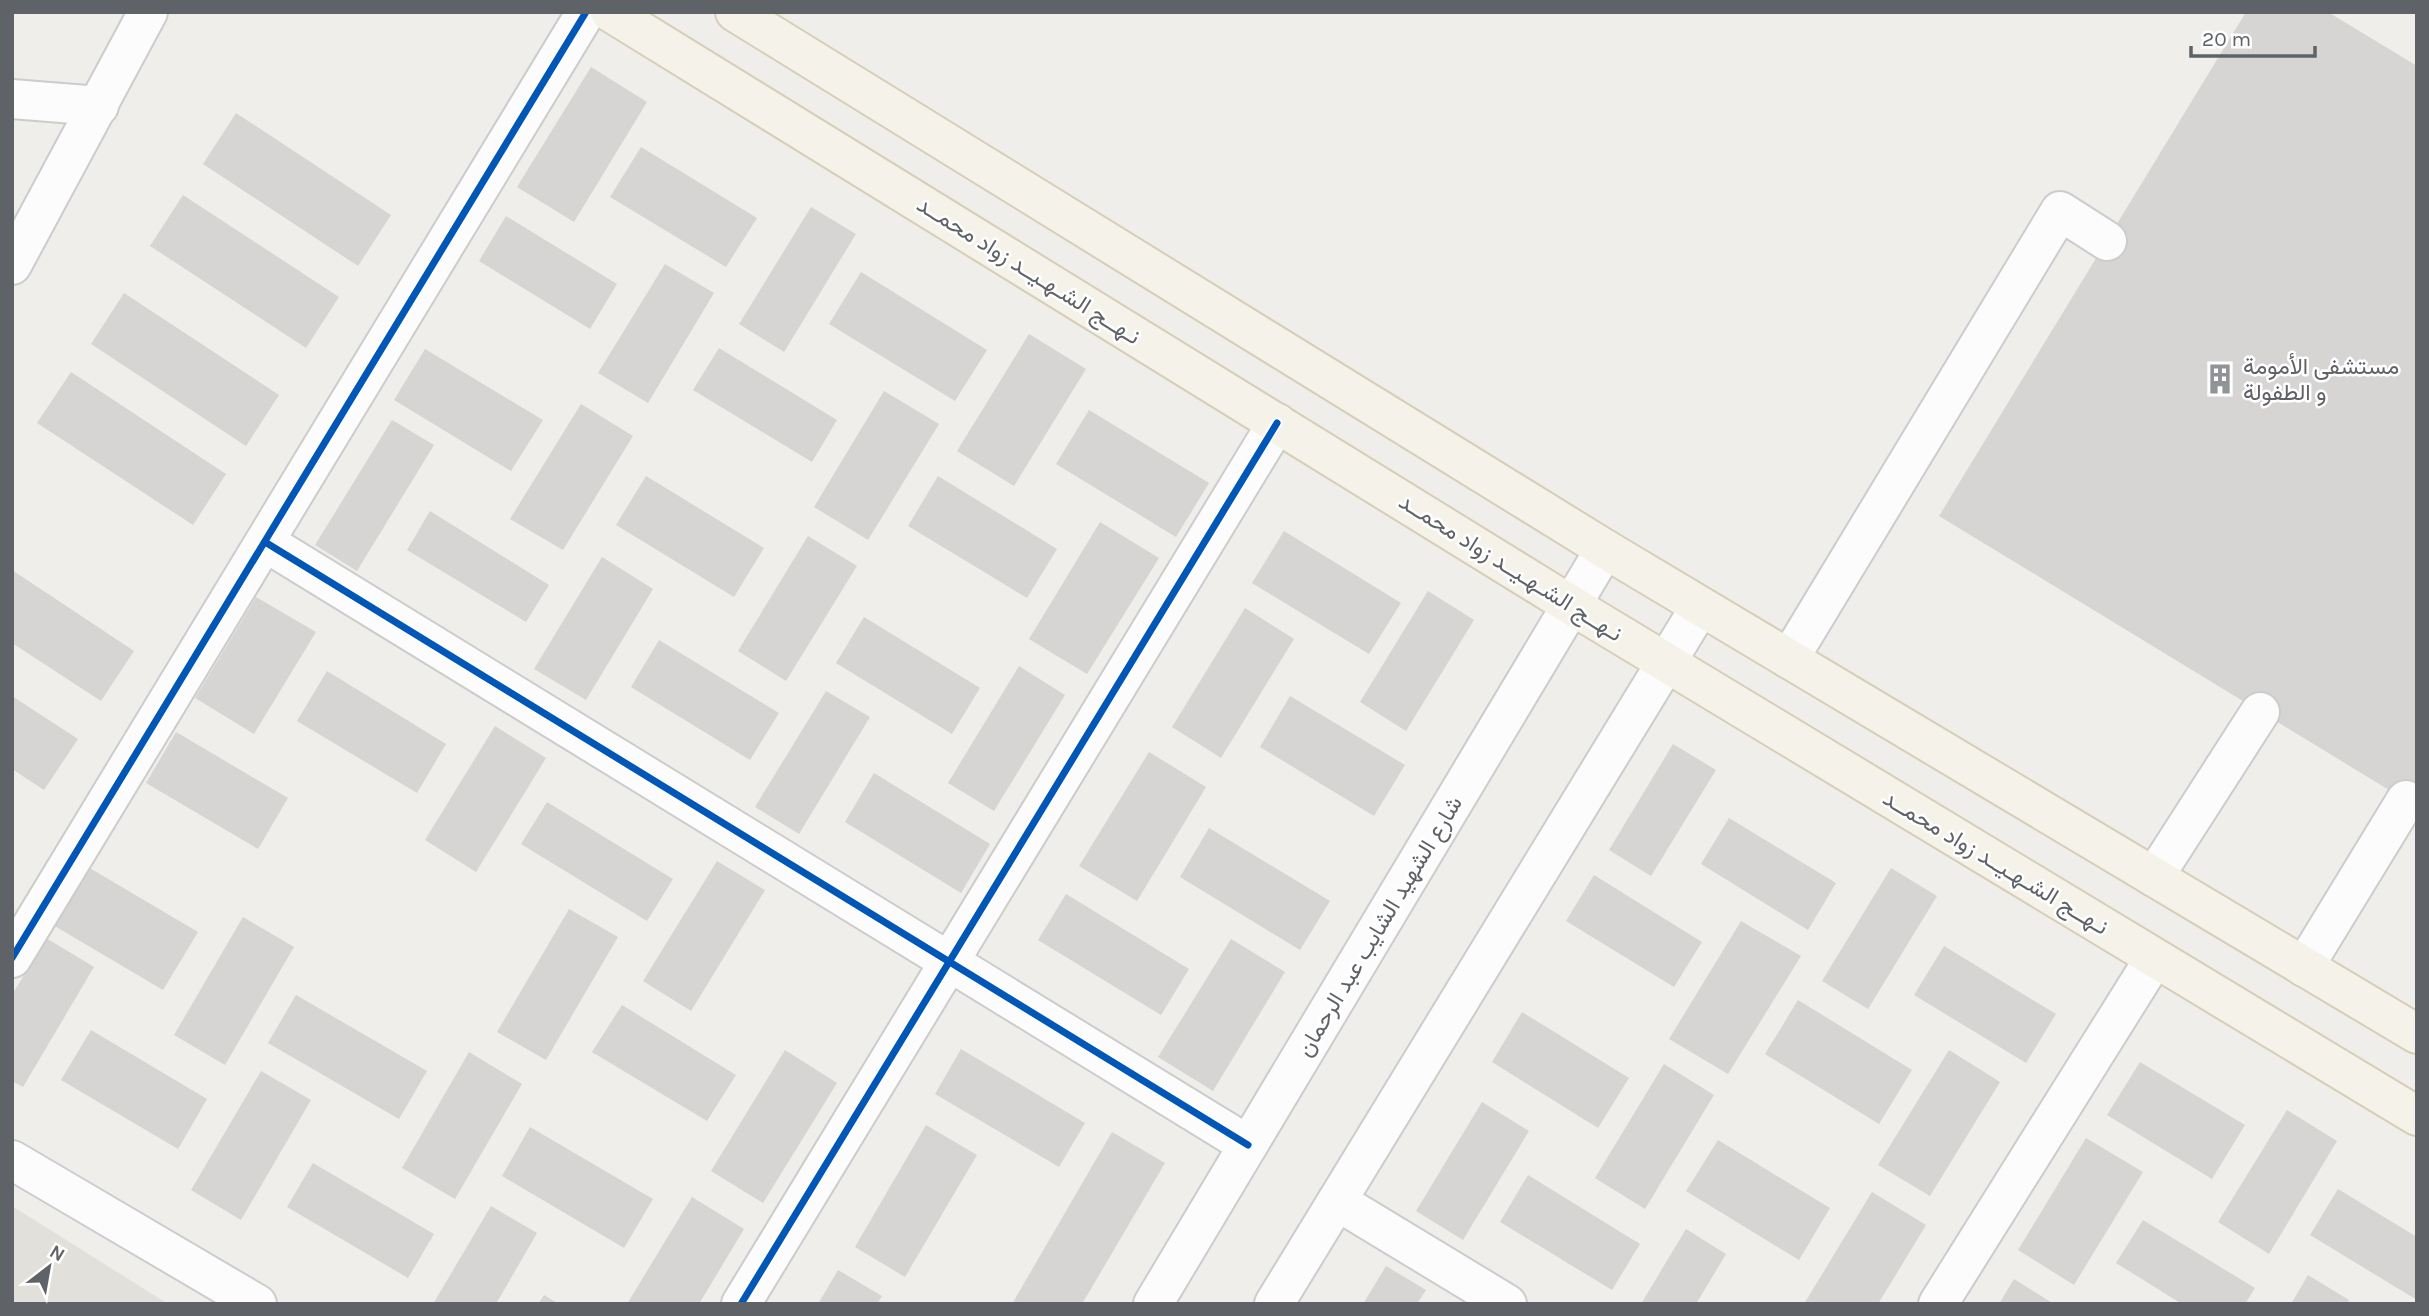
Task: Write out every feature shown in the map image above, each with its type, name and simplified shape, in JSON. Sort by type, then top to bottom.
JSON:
[{"type":"main road","name":"نـهــج الشـهـيــد زواد محمــد","points":[[610,12],[1572,605],[2417,1116]]},
{"type":"main road","points":[[735,12],[1700,607],[2417,1034]]},
{"type":"street","points":[[12,265],[148,12]]},
{"type":"street","points":[[12,958],[586,12]]},
{"type":"street","points":[[12,99],[99,106]]},
{"type":"street","points":[[1789,659],[2060,211],[2107,241]]},
{"type":"street","points":[[741,1304],[1277,423]]},
{"type":"street","points":[[265,542],[1248,1145]]},
{"type":"street","name":"شارع الشهيد الشايب عبد الرحمان","points":[[1153,1304],[1605,549]]},
{"type":"street","points":[[1274,1304],[1700,607]]},
{"type":"street","points":[[2154,877],[2260,712]]},
{"type":"street","points":[[2304,967],[2406,800]]},
{"type":"street","points":[[1938,1304],[2154,959]]},
{"type":"street","points":[[12,1160],[257,1304]]},
{"type":"street","points":[[1337,1201],[1507,1304]]},
{"type":"shaded area","points":[[12,1206],[168,1304],[12,1304]]},
{"type":"building","name":"مستشفى الأمومة و الطفولة","points":[[2246,12],[2328,12],[2417,66],[2417,807],[1939,516]]},
{"type":"building","points":[[591,67],[647,102],[574,222],[517,187]]},
{"type":"building","points":[[236,113],[391,215],[358,266],[203,164]]},
{"type":"building","points":[[641,147],[757,218],[726,267],[610,197]]},
{"type":"building","points":[[183,195],[339,297],[306,348],[150,246]]},
{"type":"building","points":[[811,207],[856,234],[784,352],[739,324]]},
{"type":"building","points":[[506,216],[617,284],[590,329],[479,261]]},
{"type":"building","points":[[665,264],[714,293],[648,403],[598,373]]},
{"type":"building","points":[[861,272],[987,350],[955,401],[829,324]]},
{"type":"building","points":[[124,293],[279,395],[246,446],[91,344]]},
{"type":"building","points":[[1029,334],[1086,369],[1014,486],[957,451]]},
{"type":"building","points":[[719,348],[837,420],[812,462],[693,390]]},
{"type":"building","points":[[425,349],[543,420],[511,471],[394,400]]},
{"type":"building","points":[[71,372],[226,474],[193,525],[37,423]]},
{"type":"building","points":[[884,391],[939,424],[868,540],[814,507]]},
{"type":"building","points":[[581,404],[633,436],[563,550],[510,519]]},
{"type":"building","points":[[1089,410],[1209,483],[1176,537],[1056,464]]},
{"type":"building","points":[[392,420],[434,445],[357,571],[315,545]]},
{"type":"building","points":[[646,476],[764,548],[734,597],[616,525]]},
{"type":"building","points":[[938,476],[1057,549],[1027,598],[908,526]]},
{"type":"building","points":[[430,511],[549,585],[526,622],[407,550]]},
{"type":"building","points":[[1100,522],[1159,558],[1087,674],[1029,639]]},
{"type":"building","points":[[1284,531],[1401,603],[1369,654],[1252,583]]},
{"type":"building","points":[[808,536],[857,566],[786,681],[738,651]]},
{"type":"building","points":[[602,557],[653,589],[586,700],[534,669]]},
{"type":"building","points":[[12,570],[134,651],[101,701],[12,643]]},
{"type":"building","points":[[1428,591],[1474,620],[1406,731],[1360,702]]},
{"type":"building","points":[[256,597],[316,632],[254,734],[195,698]]},
{"type":"building","points":[[1245,608],[1294,639],[1221,758],[1172,727]]},
{"type":"building","points":[[864,617],[980,688],[952,734],[836,663]]},
{"type":"building","points":[[659,640],[779,713],[750,760],[631,687]]},
{"type":"building","points":[[1019,666],[1065,695],[994,811],[948,783]]},
{"type":"building","points":[[327,671],[446,744],[417,793],[297,721]]},
{"type":"building","points":[[826,691],[870,717],[799,834],[755,807]]},
{"type":"building","points":[[12,696],[78,739],[44,790],[12,769]]},
{"type":"building","points":[[1290,696],[1405,765],[1374,816],[1260,747]]},
{"type":"building","points":[[495,726],[546,758],[476,872],[425,840]]},
{"type":"building","points":[[176,732],[288,798],[258,849],[146,783]]},
{"type":"building","points":[[1673,744],[1716,770],[1651,876],[1609,850]]},
{"type":"building","points":[[1149,752],[1206,787],[1137,901],[1079,866]]},
{"type":"building","points":[[874,773],[990,844],[961,893],[845,822]]},
{"type":"building","points":[[547,802],[673,879],[647,921],[521,844]]},
{"type":"building","points":[[1729,818],[1836,883],[1808,930],[1701,864]]},
{"type":"building","points":[[1209,828],[1330,901],[1300,950],[1180,877]]},
{"type":"building","points":[[717,861],[765,890],[691,1011],[643,981]]},
{"type":"building","points":[[88,867],[198,932],[163,990],[53,925]]},
{"type":"building","points":[[1891,868],[1937,896],[1868,1009],[1822,981]]},
{"type":"building","points":[[1594,875],[1702,942],[1674,987],[1566,921]]},
{"type":"building","points":[[1066,894],[1189,969],[1161,1015],[1038,940]]},
{"type":"building","points":[[569,909],[618,937],[546,1060],[497,1032]]},
{"type":"building","points":[[243,917],[294,947],[225,1065],[174,1035]]},
{"type":"building","points":[[1741,921],[1801,956],[1728,1074],[1669,1039]]},
{"type":"building","points":[[46,938],[94,967],[23,1087],[12,1081],[12,995]]},
{"type":"building","points":[[1231,939],[1285,972],[1213,1091],[1158,1057]]},
{"type":"building","points":[[1944,946],[2056,1014],[2026,1063],[1914,995]]},
{"type":"building","points":[[296,995],[427,1071],[399,1119],[268,1043]]},
{"type":"building","points":[[1798,1000],[1912,1070],[1879,1124],[1765,1054]]},
{"type":"building","points":[[622,1005],[736,1075],[707,1121],[592,1052]]},
{"type":"building","points":[[1522,1012],[1629,1078],[1598,1128],[1492,1062]]},
{"type":"building","points":[[91,1030],[207,1099],[178,1149],[61,1080]]},
{"type":"building","points":[[961,1049],[1085,1123],[1059,1167],[935,1094]]},
{"type":"building","points":[[785,1050],[837,1083],[763,1203],[711,1171]]},
{"type":"building","points":[[1949,1050],[2000,1082],[1930,1196],[1878,1165]]},
{"type":"building","points":[[469,1052],[522,1084],[455,1199],[402,1168]]},
{"type":"building","points":[[2140,1062],[2245,1125],[2212,1179],[2107,1115]]},
{"type":"building","points":[[1664,1064],[1714,1095],[1645,1209],[1595,1178]]},
{"type":"building","points":[[261,1071],[311,1100],[241,1220],[191,1190]]},
{"type":"building","points":[[1482,1102],[1529,1131],[1463,1240],[1416,1211]]},
{"type":"building","points":[[2287,1110],[2337,1141],[2269,1254],[2218,1222]]},
{"type":"building","points":[[926,1125],[977,1155],[905,1277],[855,1247]]},
{"type":"building","points":[[530,1127],[653,1199],[624,1248],[502,1176]]},
{"type":"building","points":[[1112,1132],[1165,1163],[1082,1304],[1012,1304]]},
{"type":"building","points":[[2086,1138],[2143,1172],[2074,1285],[2018,1250]]},
{"type":"building","points":[[1718,1140],[1830,1208],[1799,1260],[1686,1191]]},
{"type":"building","points":[[313,1163],[434,1234],[408,1278],[287,1207]]},
{"type":"building","points":[[1528,1175],[1640,1244],[1612,1290],[1500,1222]]},
{"type":"building","points":[[2338,1189],[2417,1237],[2417,1300],[2310,1235]]},
{"type":"building","points":[[1872,1192],[1926,1225],[1878,1304],[1804,1304]]},
{"type":"building","points":[[692,1197],[744,1229],[699,1304],[627,1304]]},
{"type":"building","points":[[491,1206],[537,1233],[496,1304],[433,1304]]},
{"type":"building","points":[[2143,1220],[2255,1288],[2245,1304],[2182,1304],[2116,1263]]},
{"type":"building","points":[[1686,1229],[1726,1254],[1696,1304],[1641,1304]]},
{"type":"building","points":[[1386,1266],[1426,1290],[1417,1304],[1363,1304]]},
{"type":"building","points":[[838,1270],[882,1296],[877,1304],[818,1304]]},
{"type":"building","points":[[2308,1275],[2349,1300],[2347,1304],[2291,1304]]},
{"type":"building","points":[[2014,1279],[2054,1304],[1999,1304]]},
{"type":"building","points":[[544,1295],[559,1304],[538,1304]]},
{"type":"cycle path","points":[[12,958],[586,12]]},
{"type":"cycle path","points":[[741,1304],[1277,423]]},
{"type":"cycle path","points":[[265,542],[1248,1145]]},
{"type":"place","name":"مستشفى الأمومة و الطفولة","points":[[2220,379]]}]
